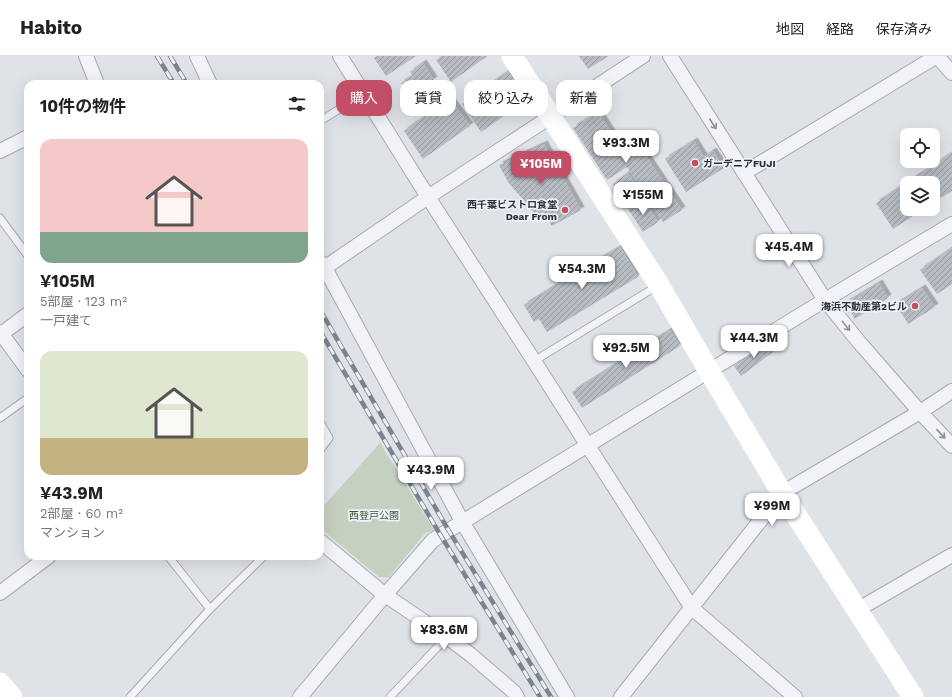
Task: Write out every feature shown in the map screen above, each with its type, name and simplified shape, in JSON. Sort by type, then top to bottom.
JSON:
[{"type":"street","points":[[86,56],[95,80]]},
{"type":"street","points":[[196,56],[208,80]]},
{"type":"street","points":[[340,56],[355,80]]},
{"type":"street","points":[[512,56],[659,285],[782,493],[913,697]]},
{"type":"street","points":[[324,266],[643,56]]},
{"type":"street","points":[[670,56],[825,300],[858,342],[952,446]]},
{"type":"street","points":[[744,173],[937,56],[952,73]]},
{"type":"street","points":[[378,116],[692,608],[795,697]]},
{"type":"street","points":[[0,151],[24,139]]},
{"type":"street","points":[[300,697],[385,594],[433,540],[952,224]]},
{"type":"street","points":[[324,271],[463,523],[567,697]]},
{"type":"street","points":[[24,317],[1,334],[24,365]]},
{"type":"street","points":[[621,697],[782,493],[920,412],[952,391]]},
{"type":"street","points":[[324,544],[385,594],[471,655],[514,692],[517,697]]},
{"type":"street","points":[[857,610],[952,555]]},
{"type":"street","points":[[0,593],[44,560]]},
{"type":"street","points":[[0,683],[12,697]]},
{"type":"lane","points":[[324,119],[336,111]]},
{"type":"lane","points":[[0,218],[24,251]]},
{"type":"lane","points":[[534,361],[659,285]]},
{"type":"lane","points":[[0,418],[24,401]]},
{"type":"lane","points":[[324,429],[329,438],[324,445]]},
{"type":"lane","points":[[171,560],[210,608]]},
{"type":"lane","points":[[130,697],[210,608],[260,560]]},
{"type":"lane","points":[[390,697],[447,637]]},
{"type":"green space","name":"西登戸公園","points":[[380,443],[434,530],[426,532],[389,577],[379,577],[324,531],[324,506]]},
{"type":"building","points":[[377,56],[416,56],[386,76],[374,58]]},
{"type":"building","points":[[442,56],[486,56],[454,80],[450,80],[436,60]]},
{"type":"building","points":[[579,56],[609,56],[588,69]]},
{"type":"building","points":[[423,63],[434,80],[406,80],[413,76],[410,72]]},
{"type":"building","points":[[509,71],[515,80],[496,80]]},
{"type":"building","points":[[456,107],[470,126],[423,159],[404,131],[426,116],[456,116]]},
{"type":"building","points":[[470,116],[504,116],[481,132]]},
{"type":"building","points":[[592,116],[601,116],[623,150],[636,141],[682,210],[663,222],[627,167],[607,180],[573,128]]},
{"type":"building","name":"ガーデニアFUJI","points":[[694,141],[704,157],[713,151],[724,168],[686,192],[665,159]]},
{"type":"building","points":[[544,144],[581,210],[552,226],[543,212],[537,216],[508,182],[499,165]]},
{"type":"building","points":[[952,153],[952,191],[940,199],[940,176],[917,176],[929,168],[940,168],[940,161]]},
{"type":"building","points":[[628,173],[639,190],[624,200],[613,184]]},
{"type":"building","points":[[900,187],[900,216],[913,216],[893,229],[876,203]]},
{"type":"building","points":[[643,199],[658,222],[643,232],[628,209]]},
{"type":"building","points":[[620,247],[638,277],[547,332],[539,319],[534,322],[524,305]]},
{"type":"building","points":[[952,248],[952,284],[937,294],[920,270]]},
{"type":"building","points":[[879,283],[888,298],[855,319],[846,303]]},
{"type":"building","name":"海浜不動産第2ビル","points":[[922,288],[935,307],[908,324],[896,304]]},
{"type":"building","points":[[670,330],[680,346],[582,408],[572,392]]},
{"type":"building","points":[[766,342],[773,352],[741,376],[734,366]]},
{"type":"railway","points":[[157,56],[172,80]]},
{"type":"railway","points":[[170,56],[185,80]]},
{"type":"railway","points":[[324,317],[449,531],[551,697]]},
{"type":"railway","points":[[324,338],[441,536],[540,697]]},
{"type":"place","name":"ガーデニアFUJI","points":[[695,163]]},
{"type":"place","name":"西千葉ビストロ食堂 Dear From","points":[[565,210]]},
{"type":"place","name":"海浜不動産第2ビル","points":[[915,306]]}]
